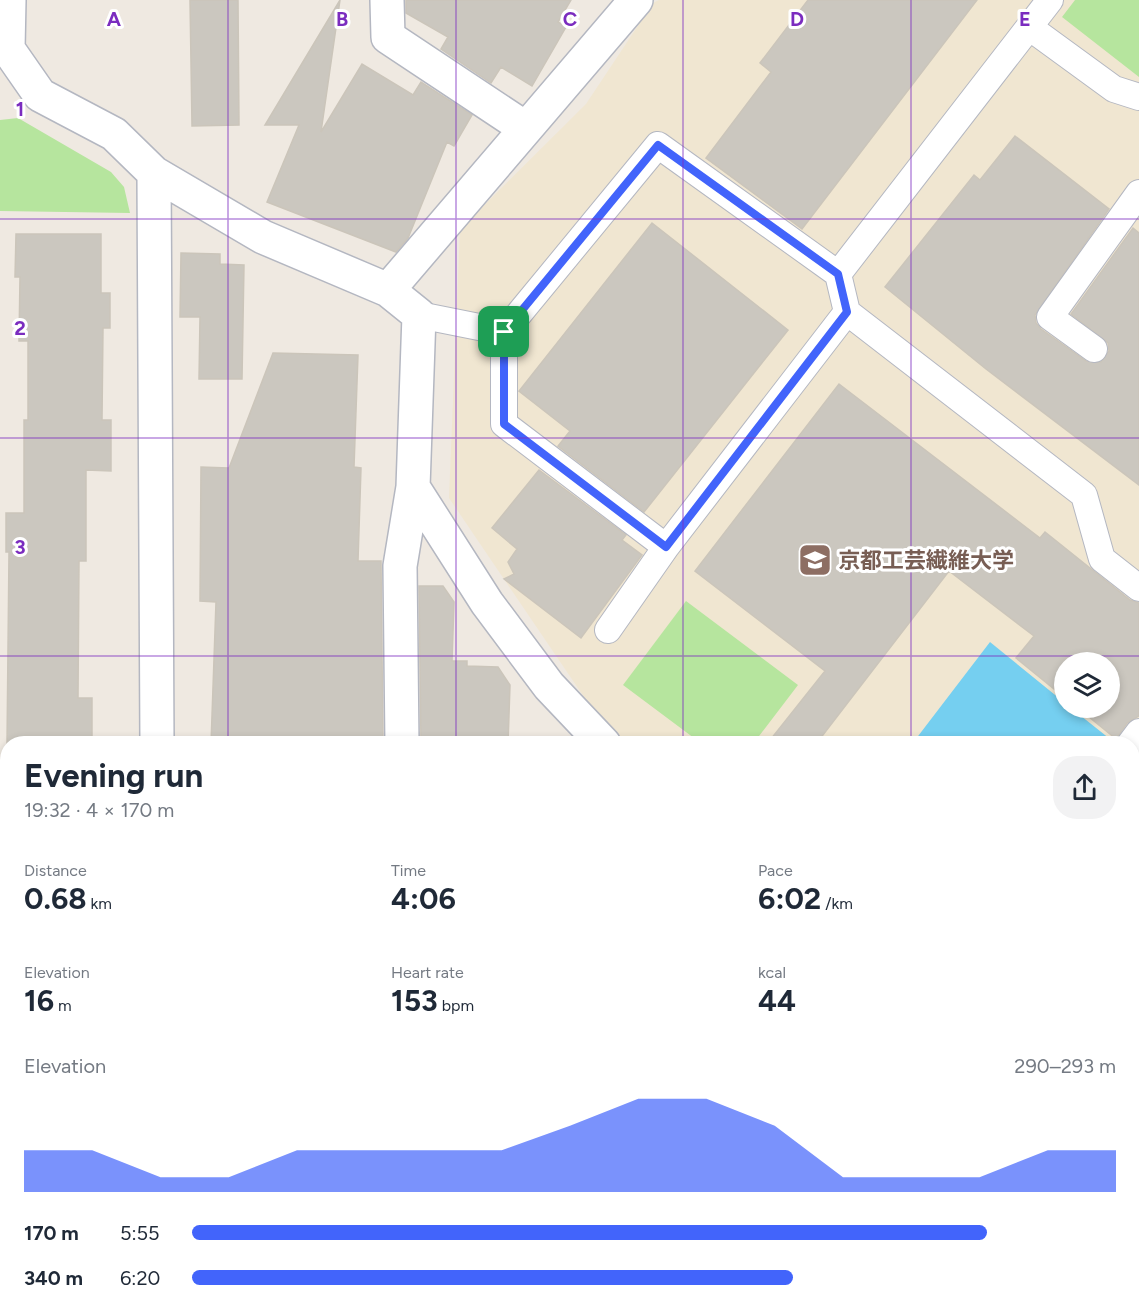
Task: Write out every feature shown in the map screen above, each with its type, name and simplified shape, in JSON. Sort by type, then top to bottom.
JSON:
[{"type":"street","points":[[9,0],[4,50],[40,94],[114,134],[154,173],[263,237],[388,290],[419,315],[413,487],[400,566],[402,736]]},
{"type":"street","points":[[387,0],[387,37],[525,128]]},
{"type":"street","points":[[388,290],[636,0]]},
{"type":"street","points":[[154,173],[158,736]]},
{"type":"street","points":[[413,487],[488,603],[549,686],[596,736]]},
{"type":"lane","points":[[838,274],[1050,0]]},
{"type":"lane","points":[[1029,27],[1114,89],[1139,97]]},
{"type":"lane","points":[[666,547],[504,424],[504,332],[658,145],[838,274],[847,312],[1084,495],[1102,559],[1139,588]]},
{"type":"lane","points":[[1094,349],[1050,317],[1139,193]]},
{"type":"lane","points":[[608,630],[666,547],[847,312]]},
{"type":"lane","points":[[419,315],[504,332]]},
{"type":"shaded area","name":"京都工芸繊維大学","points":[[659,0],[1139,0],[1139,736],[616,736],[603,725],[449,498],[460,229],[586,104],[653,3]]},
{"type":"green space","points":[[1075,0],[1139,0],[1139,77],[1062,17]]},
{"type":"green space","points":[[18,118],[111,172],[124,187],[130,213],[0,211],[0,120]]},
{"type":"green space","points":[[686,601],[798,685],[759,736],[691,736],[623,685]]},
{"type":"water","points":[[990,642],[1054,694],[1054,718],[1084,718],[1106,736],[918,736]]},
{"type":"building","points":[[190,0],[238,0],[239,125],[192,126]]},
{"type":"building","points":[[340,0],[321,132],[362,64],[413,95],[421,82],[472,115],[454,146],[447,142],[408,238],[396,252],[267,202],[299,125],[265,125]]},
{"type":"building","points":[[406,0],[571,0],[558,22],[566,27],[532,86],[501,67],[491,83],[441,49],[448,37],[406,13]]},
{"type":"building","points":[[808,0],[977,0],[802,229],[706,158],[771,72],[760,63]]},
{"type":"building","points":[[1015,136],[1109,209],[1035,315],[1036,323],[1041,329],[1086,361],[1101,362],[1109,351],[1108,343],[1071,314],[1133,228],[1139,233],[1139,485],[986,369],[885,287],[974,175],[980,180]]},
{"type":"building","points":[[652,223],[788,330],[644,512],[558,446],[570,431],[519,391]]},
{"type":"building","points":[[16,234],[101,234],[101,293],[110,293],[110,328],[103,328],[102,420],[111,420],[111,471],[86,470],[86,561],[79,561],[78,698],[92,698],[92,736],[7,736],[9,552],[6,552],[6,513],[24,513],[24,420],[28,420],[28,341],[19,341],[20,277],[15,277]]},
{"type":"building","points":[[181,253],[220,254],[220,264],[244,265],[242,379],[199,379],[200,317],[180,317]]},
{"type":"building","points":[[273,353],[358,355],[354,467],[361,468],[358,561],[381,561],[383,736],[211,736],[216,602],[200,601],[201,467],[229,468]]},
{"type":"building","points":[[839,384],[1040,538],[1045,532],[1130,600],[1139,603],[1139,716],[1127,723],[1118,736],[1112,736],[1090,718],[1120,718],[1120,652],[1054,652],[1054,689],[1016,658],[1034,636],[949,571],[822,736],[773,736],[825,671],[695,571]]},
{"type":"building","points":[[539,470],[626,535],[622,540],[642,555],[581,638],[504,579],[514,574],[508,562],[517,549],[492,528]]},
{"type":"building","points":[[419,586],[443,586],[454,602],[452,661],[467,661],[467,666],[498,667],[510,685],[508,736],[421,736]]},
{"type":"place","name":"京都工芸繊維大学","points":[[815,560]]},
{"type":"route","points":[[658,145],[838,274],[847,312],[666,547],[504,424],[504,332],[658,145]]}]
